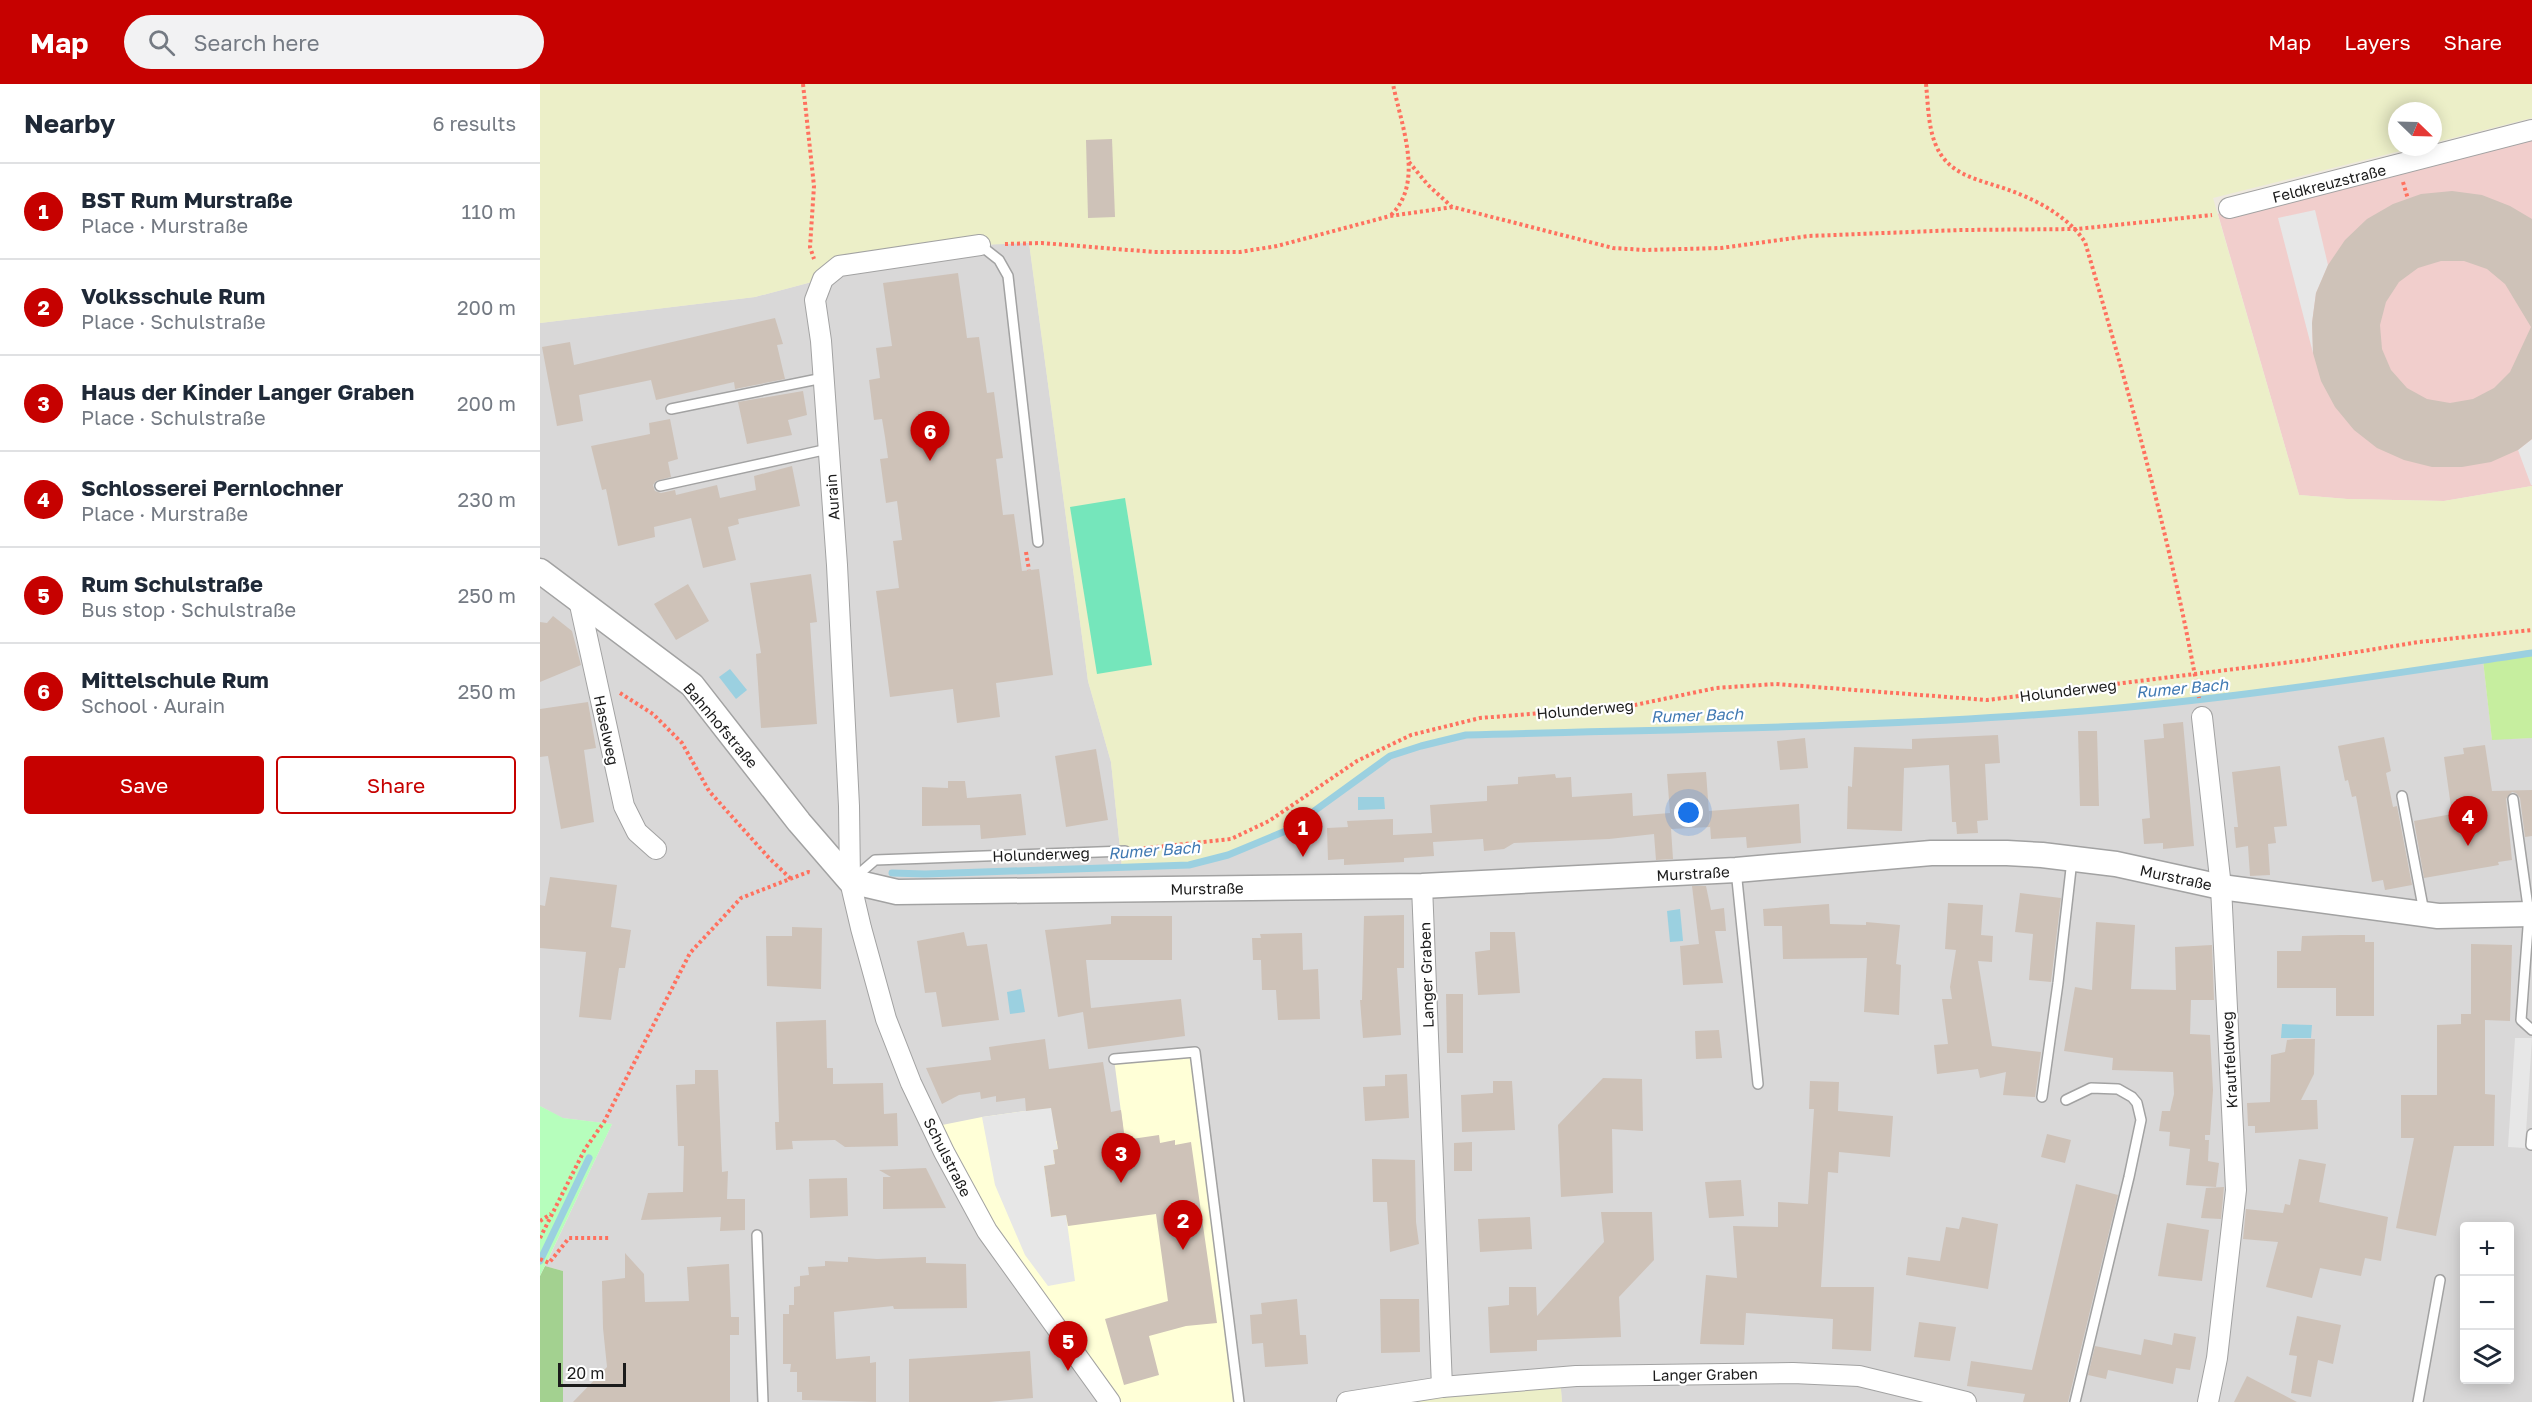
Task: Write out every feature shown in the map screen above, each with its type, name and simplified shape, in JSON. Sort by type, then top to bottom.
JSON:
[{"type":"street","name":"Feldkreuzstraße","points":[[2229,208],[2532,130]]},
{"type":"street","points":[[823,279],[839,266],[980,245]]},
{"type":"street","name":"Aurain","points":[[823,279],[815,300],[824,378],[849,806],[850,881]]},
{"type":"street","name":"Bahnhofstraße","points":[[540,571],[692,686],[799,822],[850,881]]},
{"type":"street","name":"Haselweg","points":[[579,600],[624,806],[637,832],[656,849]]},
{"type":"street","name":"Krautfeldweg","points":[[2202,717],[2221,887],[2236,1190],[2217,1358],[2208,1402]]},
{"type":"street","name":"Murstraße","points":[[850,881],[897,892],[1422,886],[1736,870],[1931,853],[2007,853],[2116,864],[2221,887],[2425,914],[2530,914]]},
{"type":"street","name":"Schulstraße","points":[[850,881],[886,1019],[911,1083],[944,1152],[987,1231],[1110,1402]]},
{"type":"street","name":"Langer Graben","points":[[1422,886],[1442,1387]]},
{"type":"street","name":"Langer Graben","points":[[1347,1402],[1442,1387],[1576,1376],[1793,1373],[1859,1376],[1954,1400]]},
{"type":"lane","points":[[980,245],[999,260],[1008,276],[1038,542]]},
{"type":"lane","points":[[671,409],[824,378]]},
{"type":"lane","points":[[660,486],[828,449]]},
{"type":"lane","points":[[2402,796],[2425,914]]},
{"type":"lane","points":[[2513,799],[2530,914],[2521,1020],[2532,1030]]},
{"type":"lane","name":"Holunderweg","points":[[850,881],[875,860],[1125,851]]},
{"type":"lane","points":[[2042,1098],[2072,858]]},
{"type":"lane","points":[[1736,870],[1758,1084]]},
{"type":"lane","points":[[1114,1059],[1195,1052],[1239,1402]]},
{"type":"lane","points":[[2066,1100],[2091,1088],[2118,1089],[2132,1097],[2137,1103],[2141,1120],[2075,1402]]},
{"type":"lane","points":[[2531,1145],[2532,1134]]},
{"type":"lane","points":[[757,1235],[763,1402]]},
{"type":"lane","points":[[2418,1402],[2440,1280]]},
{"type":"path","points":[[803,84],[814,186],[810,247],[814,262],[823,279]]},
{"type":"path","points":[[1390,216],[1401,205],[1407,192],[1409,162],[1393,84]]},
{"type":"path","points":[[1926,84],[1933,135],[1947,164],[1960,174],[2034,201],[2077,229],[2085,242],[2122,368],[2184,615],[2198,693]]},
{"type":"path","points":[[1409,162],[1428,185],[1453,207]]},
{"type":"path","points":[[980,245],[1029,242],[1154,252],[1240,252],[1277,246],[1390,216],[1453,207],[1601,246],[1646,250],[1721,248],[1809,236],[1960,230],[2077,229],[2218,214],[2229,208]]},
{"type":"path","name":"Holunderweg","points":[[1125,851],[1231,838],[1269,821],[1357,761],[1411,735],[1480,718],[1630,706],[1716,687],[1776,684],[1987,700],[2195,675],[2419,642],[2532,630]]},
{"type":"path","points":[[596,678],[653,714],[682,743],[709,790],[790,879]]},
{"type":"path","points":[[540,1238],[585,1149],[604,1122],[690,953],[741,898],[808,872],[850,881]]},
{"type":"path","points":[[540,1221],[552,1214]]},
{"type":"path","points":[[540,1259],[549,1263],[569,1238],[610,1238]]},
{"type":"shaded area","points":[[540,84],[2532,84],[2532,118],[2442,141],[2442,102],[2388,102],[2388,154],[2213,198],[2299,495],[2347,499],[2444,501],[2532,486],[2532,653],[2253,695],[2083,711],[1908,723],[1466,735],[1390,756],[1288,830],[1228,855],[1189,865],[1122,868],[1111,762],[1088,681],[1029,243],[980,245],[823,279],[755,297],[540,323]]},
{"type":"shaded area","points":[[2532,130],[2532,486],[2444,501],[2347,499],[2299,495],[2218,214],[2229,208],[2431,156],[2442,156],[2442,153]]},
{"type":"shaded area","points":[[2315,210],[2328,265],[2316,293],[2312,323],[2313,353],[2278,218]]},
{"type":"shaded area","points":[[1029,242],[1088,681],[1111,762],[1122,868],[1189,865],[1228,855],[1288,830],[1390,756],[1466,735],[1808,725],[2083,711],[2253,695],[2483,660],[2492,739],[2532,738],[2532,1402],[1562,1402],[1560,1378],[1347,1402],[563,1402],[563,1271],[545,1266],[612,1124],[562,1118],[540,1106],[540,323],[755,297],[823,279],[980,245]]},
{"type":"shaded area","points":[[2532,439],[2532,485],[2531,485],[2518,450]]},
{"type":"shaded area","points":[[2515,1038],[2532,1038],[2525,1148],[2508,1147]]},
{"type":"shaded area","points":[[1195,1052],[1239,1402],[1110,1402],[1067,1340],[932,1127],[982,1117],[1055,1107],[1123,1127],[1114,1059]]},
{"type":"shaded area","points":[[1055,1107],[1060,1141],[1056,1141],[1058,1149],[1053,1150],[1055,1164],[1044,1166],[1051,1217],[1066,1215],[1075,1281],[1048,1286],[1025,1255],[995,1185],[982,1117]]},
{"type":"shaded area","points":[[1560,1377],[1562,1402],[1347,1402]]},
{"type":"green space","points":[[1125,498],[1152,665],[1097,674],[1070,507]]},
{"type":"green space","points":[[2532,653],[2532,738],[2492,740],[2483,660]]},
{"type":"green space","points":[[540,1106],[563,1118],[612,1124],[540,1276]]},
{"type":"green space","points":[[545,1266],[563,1271],[563,1402],[540,1402],[540,1276]]},
{"type":"water","points":[[730,669],[747,690],[736,699],[719,677]]},
{"type":"water","points":[[1358,797],[1384,797],[1385,809],[1358,810]]},
{"type":"water","points":[[1680,909],[1683,941],[1670,942],[1667,911]]},
{"type":"water","points":[[1021,989],[1025,1012],[1010,1014],[1007,992]]},
{"type":"water","points":[[2282,1024],[2312,1025],[2311,1038],[2281,1038]]},
{"type":"building","points":[[1112,139],[1115,217],[1088,218],[1086,140]]},
{"type":"building","points":[[2452,191],[2482,195],[2510,206],[2532,219],[2532,439],[2518,450],[2491,462],[2462,467],[2432,467],[2404,460],[2377,448],[2354,430],[2335,407],[2321,381],[2313,353],[2312,323],[2316,293],[2328,265],[2345,240],[2367,219],[2393,204],[2421,194]],"holes":[[[2441,261],[2464,261],[2487,269],[2505,284],[2531,327],[2510,372],[2494,388],[2473,399],[2450,403],[2427,399],[2407,388],[2391,370],[2382,349],[2380,325],[2386,302],[2399,282],[2418,268]]]},
{"type":"building","points":[[958,273],[967,338],[979,337],[987,393],[994,392],[1003,458],[996,459],[1003,515],[1014,514],[1022,571],[1039,569],[1053,675],[996,683],[1000,717],[957,723],[953,689],[890,697],[876,591],[899,588],[893,541],[902,540],[897,501],[886,503],[880,459],[888,458],[882,419],[874,420],[869,380],[880,378],[876,348],[892,346],[883,283]]},
{"type":"building","points":[[775,318],[783,344],[777,345],[785,379],[735,389],[734,382],[656,400],[651,380],[579,395],[583,421],[557,426],[542,347],[570,342],[574,365]]},
{"type":"building","points":[[803,391],[807,415],[788,420],[792,435],[747,444],[738,402]]},
{"type":"building","points":[[670,419],[678,459],[668,462],[671,477],[656,481],[653,485],[655,491],[661,493],[675,490],[676,495],[717,485],[720,498],[756,490],[754,476],[792,466],[800,506],[738,519],[739,524],[728,527],[736,560],[703,568],[691,518],[654,527],[655,537],[618,546],[606,489],[602,490],[591,446],[650,434],[649,423]]},
{"type":"building","points":[[811,574],[817,622],[810,623],[817,724],[761,728],[756,654],[761,653],[750,583]]},
{"type":"building","points":[[688,584],[709,621],[676,640],[654,604]]},
{"type":"building","points":[[553,616],[572,631],[581,665],[540,682],[540,622],[547,623]]},
{"type":"building","points":[[588,702],[596,748],[584,750],[594,822],[561,829],[548,756],[540,757],[540,709]]},
{"type":"building","points":[[2183,722],[2194,846],[2163,849],[2163,843],[2144,844],[2142,819],[2150,818],[2144,740],[2164,738],[2163,724]]},
{"type":"building","points":[[2078,731],[2097,731],[2099,806],[2080,806]]},
{"type":"building","points":[[1998,735],[2000,763],[1985,764],[1988,820],[1977,821],[1978,833],[1957,834],[1956,822],[1952,822],[1949,765],[1904,768],[1902,831],[1847,829],[1848,786],[1852,787],[1854,747],[1912,749],[1912,739]]},
{"type":"building","points":[[2384,737],[2391,771],[2386,773],[2393,807],[2397,806],[2412,885],[2385,890],[2383,880],[2372,882],[2356,796],[2352,797],[2348,780],[2345,781],[2338,746]]},
{"type":"building","points":[[1805,738],[1808,768],[1780,770],[1777,741]]},
{"type":"building","points":[[2485,745],[2492,791],[2532,790],[2532,836],[2525,837],[2520,798],[2512,792],[2506,799],[2512,860],[2498,862],[2499,865],[2424,878],[2414,821],[2452,814],[2444,757],[2464,754],[2463,748]]},
{"type":"building","points":[[1096,749],[1108,820],[1066,827],[1055,756]]},
{"type":"building","points":[[2280,766],[2287,826],[2274,827],[2276,843],[2268,844],[2270,875],[2250,876],[2248,846],[2236,848],[2234,827],[2238,827],[2232,772]]},
{"type":"building","points":[[1706,772],[1710,827],[1671,829],[1673,859],[1656,860],[1654,834],[1609,839],[1514,843],[1504,849],[1484,851],[1483,839],[1433,842],[1434,856],[1404,858],[1404,862],[1344,865],[1344,859],[1328,860],[1327,828],[1348,827],[1347,821],[1393,819],[1393,835],[1432,833],[1430,805],[1487,801],[1487,786],[1518,784],[1518,777],[1555,774],[1556,778],[1571,777],[1572,797],[1632,793],[1633,816],[1670,813],[1667,774]]},
{"type":"building","points":[[948,781],[965,781],[967,798],[1021,794],[1026,835],[981,839],[980,825],[922,826],[922,787],[948,788]]},
{"type":"building","points":[[1799,804],[1801,843],[1747,848],[1746,837],[1711,839],[1709,811]]},
{"type":"building","points":[[550,877],[617,885],[611,927],[631,930],[625,968],[619,968],[611,1020],[579,1017],[586,952],[540,948],[540,905],[545,906]]},
{"type":"building","points":[[1692,886],[1706,886],[1711,910],[1724,908],[1726,931],[1715,931],[1723,983],[1683,985],[1680,946],[1699,944]]},
{"type":"building","points":[[2020,893],[2061,898],[2051,982],[2029,980],[2033,934],[2015,932]]},
{"type":"building","points":[[1948,903],[1983,905],[1981,935],[1993,936],[1992,962],[1978,961],[1992,1046],[2041,1052],[2035,1097],[2003,1095],[2006,1072],[1980,1078],[1978,1069],[1937,1074],[1934,1045],[1948,1044],[1942,999],[1952,999],[1950,987],[1956,950],[1945,949]]},
{"type":"building","points":[[1829,904],[1830,924],[1866,925],[1866,922],[1900,925],[1896,964],[1901,965],[1899,1015],[1864,1012],[1867,958],[1783,959],[1782,926],[1764,926],[1763,909]]},
{"type":"building","points":[[1404,915],[1404,968],[1397,968],[1401,1035],[1363,1038],[1360,1000],[1362,1000],[1364,916]]},
{"type":"building","points":[[1111,916],[1172,916],[1172,960],[1086,960],[1091,1008],[1181,999],[1185,1036],[1088,1049],[1083,1012],[1058,1017],[1045,930],[1111,924]]},
{"type":"building","points":[[2096,922],[2135,925],[2131,989],[2176,990],[2175,947],[2212,945],[2214,1000],[2191,1000],[2190,1034],[2210,1035],[2213,1090],[2210,1135],[2205,1135],[2205,1140],[2209,1140],[2208,1161],[2219,1163],[2216,1187],[2186,1185],[2190,1149],[2169,1146],[2170,1132],[2159,1131],[2162,1111],[2170,1111],[2174,1094],[2173,1072],[2112,1070],[2113,1058],[2064,1051],[2075,987],[2092,990]]},
{"type":"building","points":[[792,927],[822,928],[821,989],[767,986],[766,936],[792,936]]},
{"type":"building","points":[[964,932],[967,946],[987,944],[999,1020],[942,1027],[936,992],[925,993],[917,941]]},
{"type":"building","points":[[1490,932],[1515,932],[1520,993],[1478,995],[1475,952],[1490,950]]},
{"type":"building","points":[[1302,933],[1303,970],[1318,969],[1320,1019],[1278,1020],[1276,990],[1262,990],[1261,960],[1253,960],[1252,938],[1261,938],[1260,934]]},
{"type":"building","points":[[2365,935],[2365,942],[2374,942],[2374,1016],[2336,1016],[2336,988],[2277,988],[2277,951],[2301,951],[2302,936]]},
{"type":"building","points":[[2471,944],[2512,945],[2510,1021],[2485,1020],[2485,1094],[2495,1095],[2494,1146],[2454,1146],[2436,1236],[2396,1228],[2414,1138],[2401,1138],[2401,1095],[2437,1095],[2437,1025],[2461,1024],[2461,1014],[2471,1014]]},
{"type":"building","points":[[1446,994],[1463,994],[1463,1053],[1447,1053]]},
{"type":"building","points":[[826,1020],[827,1068],[833,1068],[833,1084],[883,1083],[884,1114],[897,1113],[898,1146],[845,1147],[835,1140],[792,1141],[793,1149],[776,1150],[775,1122],[779,1122],[776,1022]]},
{"type":"building","points":[[1719,1030],[1722,1058],[1696,1059],[1695,1031]]},
{"type":"building","points":[[1045,1039],[1049,1069],[1103,1062],[1111,1112],[1121,1110],[1125,1140],[1159,1135],[1160,1143],[1175,1140],[1175,1145],[1191,1142],[1217,1323],[1186,1326],[1149,1336],[1159,1375],[1124,1385],[1105,1319],[1168,1301],[1156,1214],[1068,1226],[1066,1215],[1051,1217],[1044,1166],[1055,1164],[1053,1150],[1058,1149],[1051,1108],[1026,1111],[1025,1098],[996,1102],[996,1096],[981,1099],[980,1092],[959,1095],[942,1104],[926,1068],[991,1060],[989,1047]]},
{"type":"building","points":[[2315,1039],[2314,1074],[2301,1100],[2317,1100],[2318,1129],[2255,1133],[2255,1126],[2248,1126],[2247,1103],[2270,1102],[2271,1055],[2285,1052],[2287,1040]]},
{"type":"building","points":[[695,1070],[718,1070],[722,1172],[728,1171],[727,1199],[745,1199],[745,1230],[720,1231],[721,1217],[641,1220],[648,1193],[683,1192],[684,1146],[678,1146],[676,1085],[695,1084]]},
{"type":"building","points":[[1407,1074],[1409,1118],[1365,1121],[1363,1087],[1385,1086],[1385,1075]]},
{"type":"building","points":[[1603,1078],[1642,1079],[1643,1131],[1612,1129],[1613,1193],[1561,1197],[1558,1125]]},
{"type":"building","points":[[1493,1081],[1512,1081],[1515,1130],[1462,1132],[1461,1095],[1493,1093]]},
{"type":"building","points":[[1810,1081],[1839,1082],[1838,1111],[1893,1116],[1890,1157],[1839,1152],[1838,1173],[1828,1172],[1821,1287],[1874,1287],[1871,1351],[1832,1349],[1833,1319],[1746,1313],[1744,1345],[1700,1344],[1706,1275],[1737,1278],[1733,1226],[1778,1227],[1778,1202],[1808,1204],[1814,1109],[1809,1109]]},
{"type":"building","points":[[2047,1134],[2071,1140],[2065,1163],[2041,1157]]},
{"type":"building","points":[[1472,1142],[1472,1171],[1454,1171],[1454,1143]]},
{"type":"building","points":[[1372,1159],[1415,1160],[1416,1222],[1419,1244],[1390,1252],[1387,1202],[1373,1202]]},
{"type":"building","points":[[2299,1159],[2326,1164],[2319,1202],[2388,1217],[2381,1261],[2365,1258],[2361,1276],[2320,1268],[2312,1298],[2266,1287],[2278,1242],[2243,1239],[2246,1209],[2283,1213],[2285,1204],[2290,1205]]},
{"type":"building","points":[[926,1168],[946,1208],[883,1209],[883,1177],[891,1177],[879,1170]]},
{"type":"building","points":[[847,1178],[848,1216],[810,1218],[809,1179]]},
{"type":"building","points":[[1741,1180],[1744,1216],[1709,1218],[1705,1182]]},
{"type":"building","points":[[2076,1184],[2118,1195],[2068,1402],[2023,1402],[2025,1394],[1967,1386],[1971,1361],[2032,1370]]},
{"type":"building","points":[[2224,1187],[2221,1219],[2201,1218],[2206,1188]]},
{"type":"building","points":[[1601,1212],[1652,1212],[1654,1260],[1619,1297],[1621,1337],[1537,1340],[1537,1351],[1490,1353],[1488,1307],[1509,1305],[1509,1287],[1536,1287],[1537,1316],[1604,1242]]},
{"type":"building","points":[[1530,1217],[1532,1249],[1480,1252],[1478,1219]]},
{"type":"building","points":[[1962,1217],[1998,1224],[1988,1289],[1906,1275],[1908,1257],[1940,1261],[1946,1227],[1959,1229]]},
{"type":"building","points":[[2167,1223],[2209,1230],[2202,1281],[2158,1276]]},
{"type":"building","points":[[625,1253],[644,1274],[645,1302],[689,1301],[687,1267],[729,1264],[731,1317],[739,1317],[739,1335],[730,1335],[730,1402],[573,1402],[607,1367],[602,1281],[625,1278]]},
{"type":"building","points":[[848,1257],[877,1259],[926,1257],[926,1263],[966,1264],[967,1308],[894,1309],[893,1306],[834,1312],[836,1359],[870,1356],[870,1363],[876,1362],[876,1402],[802,1400],[802,1392],[797,1392],[797,1372],[790,1372],[791,1364],[783,1364],[783,1314],[789,1314],[789,1305],[794,1305],[794,1287],[800,1286],[800,1276],[809,1275],[808,1267],[825,1266],[825,1261],[848,1262]]},
{"type":"building","points":[[1297,1299],[1300,1335],[1306,1335],[1308,1364],[1265,1367],[1263,1343],[1252,1344],[1250,1315],[1262,1314],[1261,1303]]},
{"type":"building","points":[[1380,1299],[1419,1299],[1420,1352],[1381,1353]]},
{"type":"building","points":[[2297,1316],[2341,1325],[2333,1364],[2318,1360],[2311,1397],[2291,1393],[2297,1356],[2289,1355]]},
{"type":"building","points":[[1919,1322],[1956,1327],[1950,1361],[1914,1357]]},
{"type":"building","points":[[2174,1333],[2196,1337],[2190,1370],[2176,1368],[2173,1384],[2108,1370],[2106,1379],[2088,1375],[2095,1346],[2141,1355],[2144,1339],[2172,1345]]},
{"type":"building","points":[[1030,1351],[1033,1398],[989,1402],[909,1402],[909,1359]]},
{"type":"building","points":[[2247,1376],[2297,1402],[2234,1402]]},
{"type":"waterway","name":"Rumer Bach","points":[[892,873],[925,874],[1189,865],[1228,855],[1288,830],[1390,756],[1466,735],[1853,724],[2007,717],[2140,706],[2252,693],[2532,653]]},
{"type":"waterway","name":"Rumer Bach","points":[[540,1261],[589,1158]]},
{"type":"place","name":"Mittelschule Rum","points":[[930,461]]},
{"type":"place","name":"Schlosserei Pernlochner","points":[[2468,846]]},
{"type":"place","name":"BST Rum Murstraße","points":[[1303,857]]},
{"type":"place","name":"Haus der Kinder Langer Graben","points":[[1121,1183]]},
{"type":"place","name":"Volksschule Rum","points":[[1183,1250]]},
{"type":"place","name":"Rum Schulstraße","points":[[1068,1371]]}]
